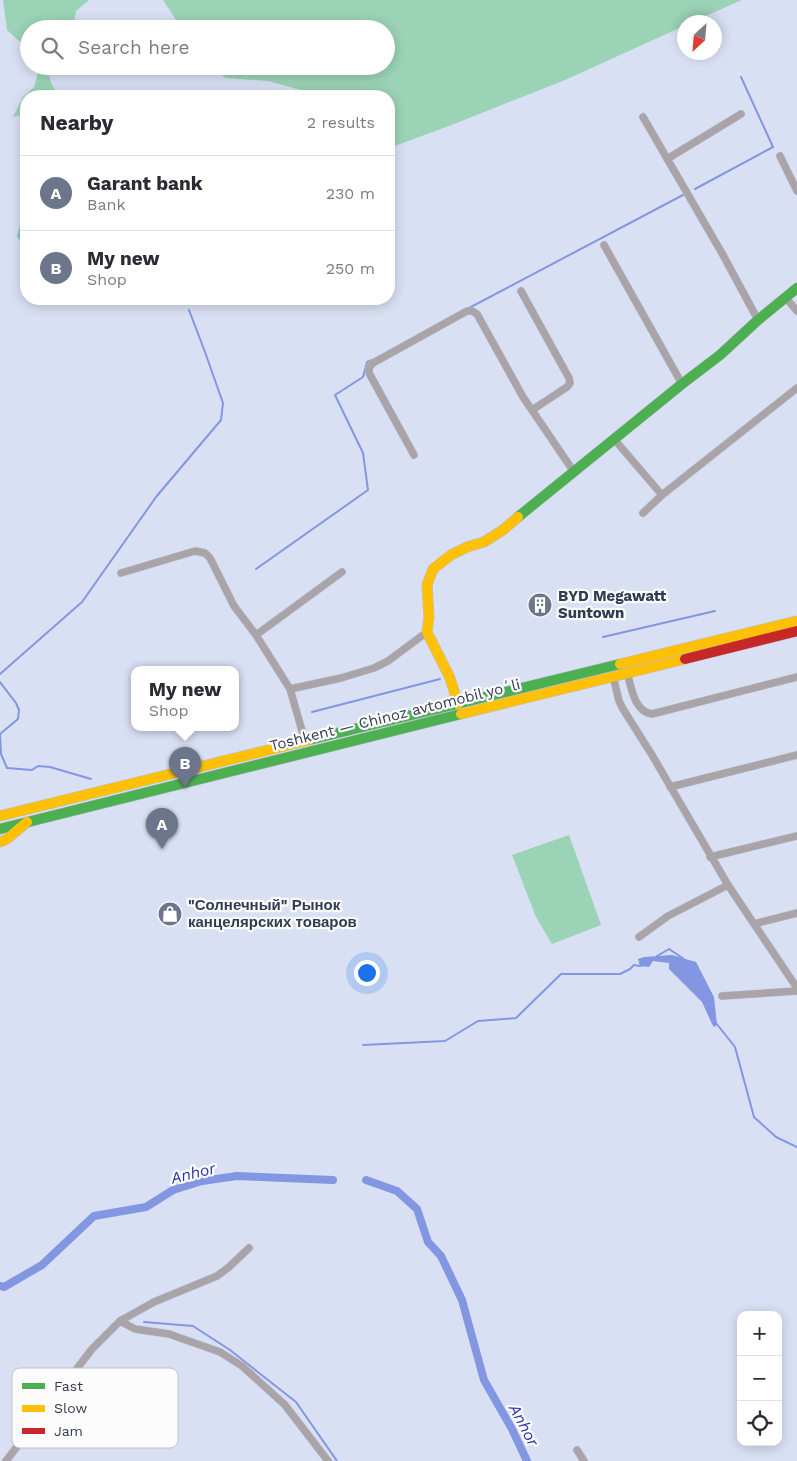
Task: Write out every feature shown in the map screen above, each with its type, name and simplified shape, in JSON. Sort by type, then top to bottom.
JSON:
[{"type":"main road","points":[[458,704],[450,678],[427,632],[429,618],[427,585],[433,569],[467,547],[484,542],[503,530],[530,506],[720,355],[797,288]]},
{"type":"main road","name":"Toshkent — Chinoz avtomobil yoʻli","points":[[0,816],[797,620]]},
{"type":"main road","name":"Toshkent — Chinoz avtomobil yoʻli","points":[[0,829],[797,630]]},
{"type":"main road","points":[[0,842],[8,840],[28,822]]},
{"type":"street","points":[[668,159],[741,114]]},
{"type":"street","points":[[643,117],[723,255],[758,320]]},
{"type":"street","points":[[780,156],[797,191]]},
{"type":"street","points":[[604,245],[682,384]]},
{"type":"street","points":[[521,291],[570,383],[567,387],[532,410]]},
{"type":"street","points":[[786,298],[797,311]]},
{"type":"street","points":[[414,455],[369,373],[369,368],[373,363],[468,311],[472,311],[477,314],[523,397],[574,472]]},
{"type":"street","points":[[643,512],[797,388]]},
{"type":"street","points":[[614,439],[662,495]]},
{"type":"street","points":[[121,572],[195,551],[205,552],[210,558],[234,606],[256,635],[290,690],[305,741]]},
{"type":"street","points":[[256,635],[342,572]]},
{"type":"street","points":[[290,690],[374,668],[388,661],[427,632]]},
{"type":"street","points":[[627,672],[640,708],[644,712],[652,714],[797,677]]},
{"type":"street","points":[[613,676],[619,701],[623,709],[652,755],[710,857],[797,990],[722,996]]},
{"type":"street","points":[[670,787],[797,755]]},
{"type":"street","points":[[710,857],[797,836]]},
{"type":"street","points":[[639,937],[668,916],[728,885]]},
{"type":"street","points":[[754,924],[797,913]]},
{"type":"street","points":[[77,1368],[92,1349],[120,1321],[154,1302],[217,1276],[249,1248]]},
{"type":"street","points":[[120,1321],[135,1328],[169,1334],[220,1352],[242,1366],[285,1405],[328,1461]]},
{"type":"street","points":[[6,1461],[16,1448]]},
{"type":"street","points":[[577,1450],[584,1461]]},
{"type":"green space","points":[[3,0],[89,0],[76,11],[74,20],[20,20],[20,42],[7,30]]},
{"type":"green space","points":[[163,0],[742,0],[708,15],[677,15],[677,29],[565,80],[395,146],[395,90],[301,90],[268,81],[226,78],[221,75],[395,75],[395,20],[176,20]]},
{"type":"green space","points":[[37,75],[49,75],[55,90],[31,90],[34,87]]},
{"type":"green space","points":[[20,103],[20,115],[13,117]]},
{"type":"green space","points":[[20,224],[20,241],[17,236]]},
{"type":"green space","points":[[569,835],[601,925],[552,944],[536,917],[512,855]]},
{"type":"water","points":[[672,955],[696,962],[714,997],[717,1025],[714,1027],[702,1002],[669,969],[669,963],[653,961],[649,967],[640,966],[638,959]]},
{"type":"waterway","points":[[695,189],[773,147],[741,77]]},
{"type":"waterway","points":[[469,308],[683,195]]},
{"type":"waterway","points":[[0,674],[82,602],[156,497],[221,420],[223,403],[189,310]]},
{"type":"waterway","points":[[256,569],[368,490],[363,453],[335,395],[363,377],[367,362],[372,360]]},
{"type":"waterway","points":[[603,637],[715,611]]},
{"type":"waterway","points":[[312,712],[440,679]]},
{"type":"waterway","points":[[0,682],[19,710],[18,719],[0,734]]},
{"type":"waterway","points":[[0,734],[1,754],[7,768],[32,770],[38,766],[50,767],[91,779]]},
{"type":"waterway","points":[[657,956],[669,949],[684,959]]},
{"type":"waterway","points":[[363,1045],[445,1041],[478,1021],[516,1018],[561,974],[620,974],[634,965],[642,965]]},
{"type":"waterway","points":[[716,1023],[735,1047],[754,1117],[776,1137],[797,1147]]},
{"type":"waterway","name":"Anhor","points":[[0,1286],[4,1287],[42,1265],[94,1216],[146,1207],[173,1190],[202,1181],[237,1176],[333,1180]]},
{"type":"waterway","name":"Anhor","points":[[366,1180],[397,1191],[417,1209],[428,1242],[441,1256],[462,1300],[484,1380],[512,1429],[527,1461]]},
{"type":"waterway","points":[[144,1322],[193,1326],[230,1350],[296,1402],[337,1461]]},
{"type":"traffic: fast","points":[[518,517],[720,355],[797,288]]},
{"type":"traffic: fast","points":[[309,740],[620,664]]},
{"type":"traffic: fast","points":[[0,829],[461,714]]},
{"type":"traffic: slow","points":[[458,704],[450,678],[427,632],[429,617],[427,585],[433,569],[451,555],[467,547],[484,542],[503,530],[518,517]]},
{"type":"traffic: slow","points":[[620,664],[797,621]]},
{"type":"traffic: slow","points":[[461,714],[685,659]]},
{"type":"traffic: slow","points":[[0,816],[309,740]]},
{"type":"traffic: slow","points":[[0,842],[7,839],[27,822]]},
{"type":"traffic: jam","points":[[685,659],[797,631]]},
{"type":"place","name":"BYD Megawatt Suntown","points":[[540,605]]},
{"type":"place","name":"My new","points":[[185,788]]},
{"type":"place","name":"Garant bank","points":[[162,849]]},
{"type":"place","name":"\"Солнечный\" Рынок канцелярских товаров","points":[[170,914]]}]
